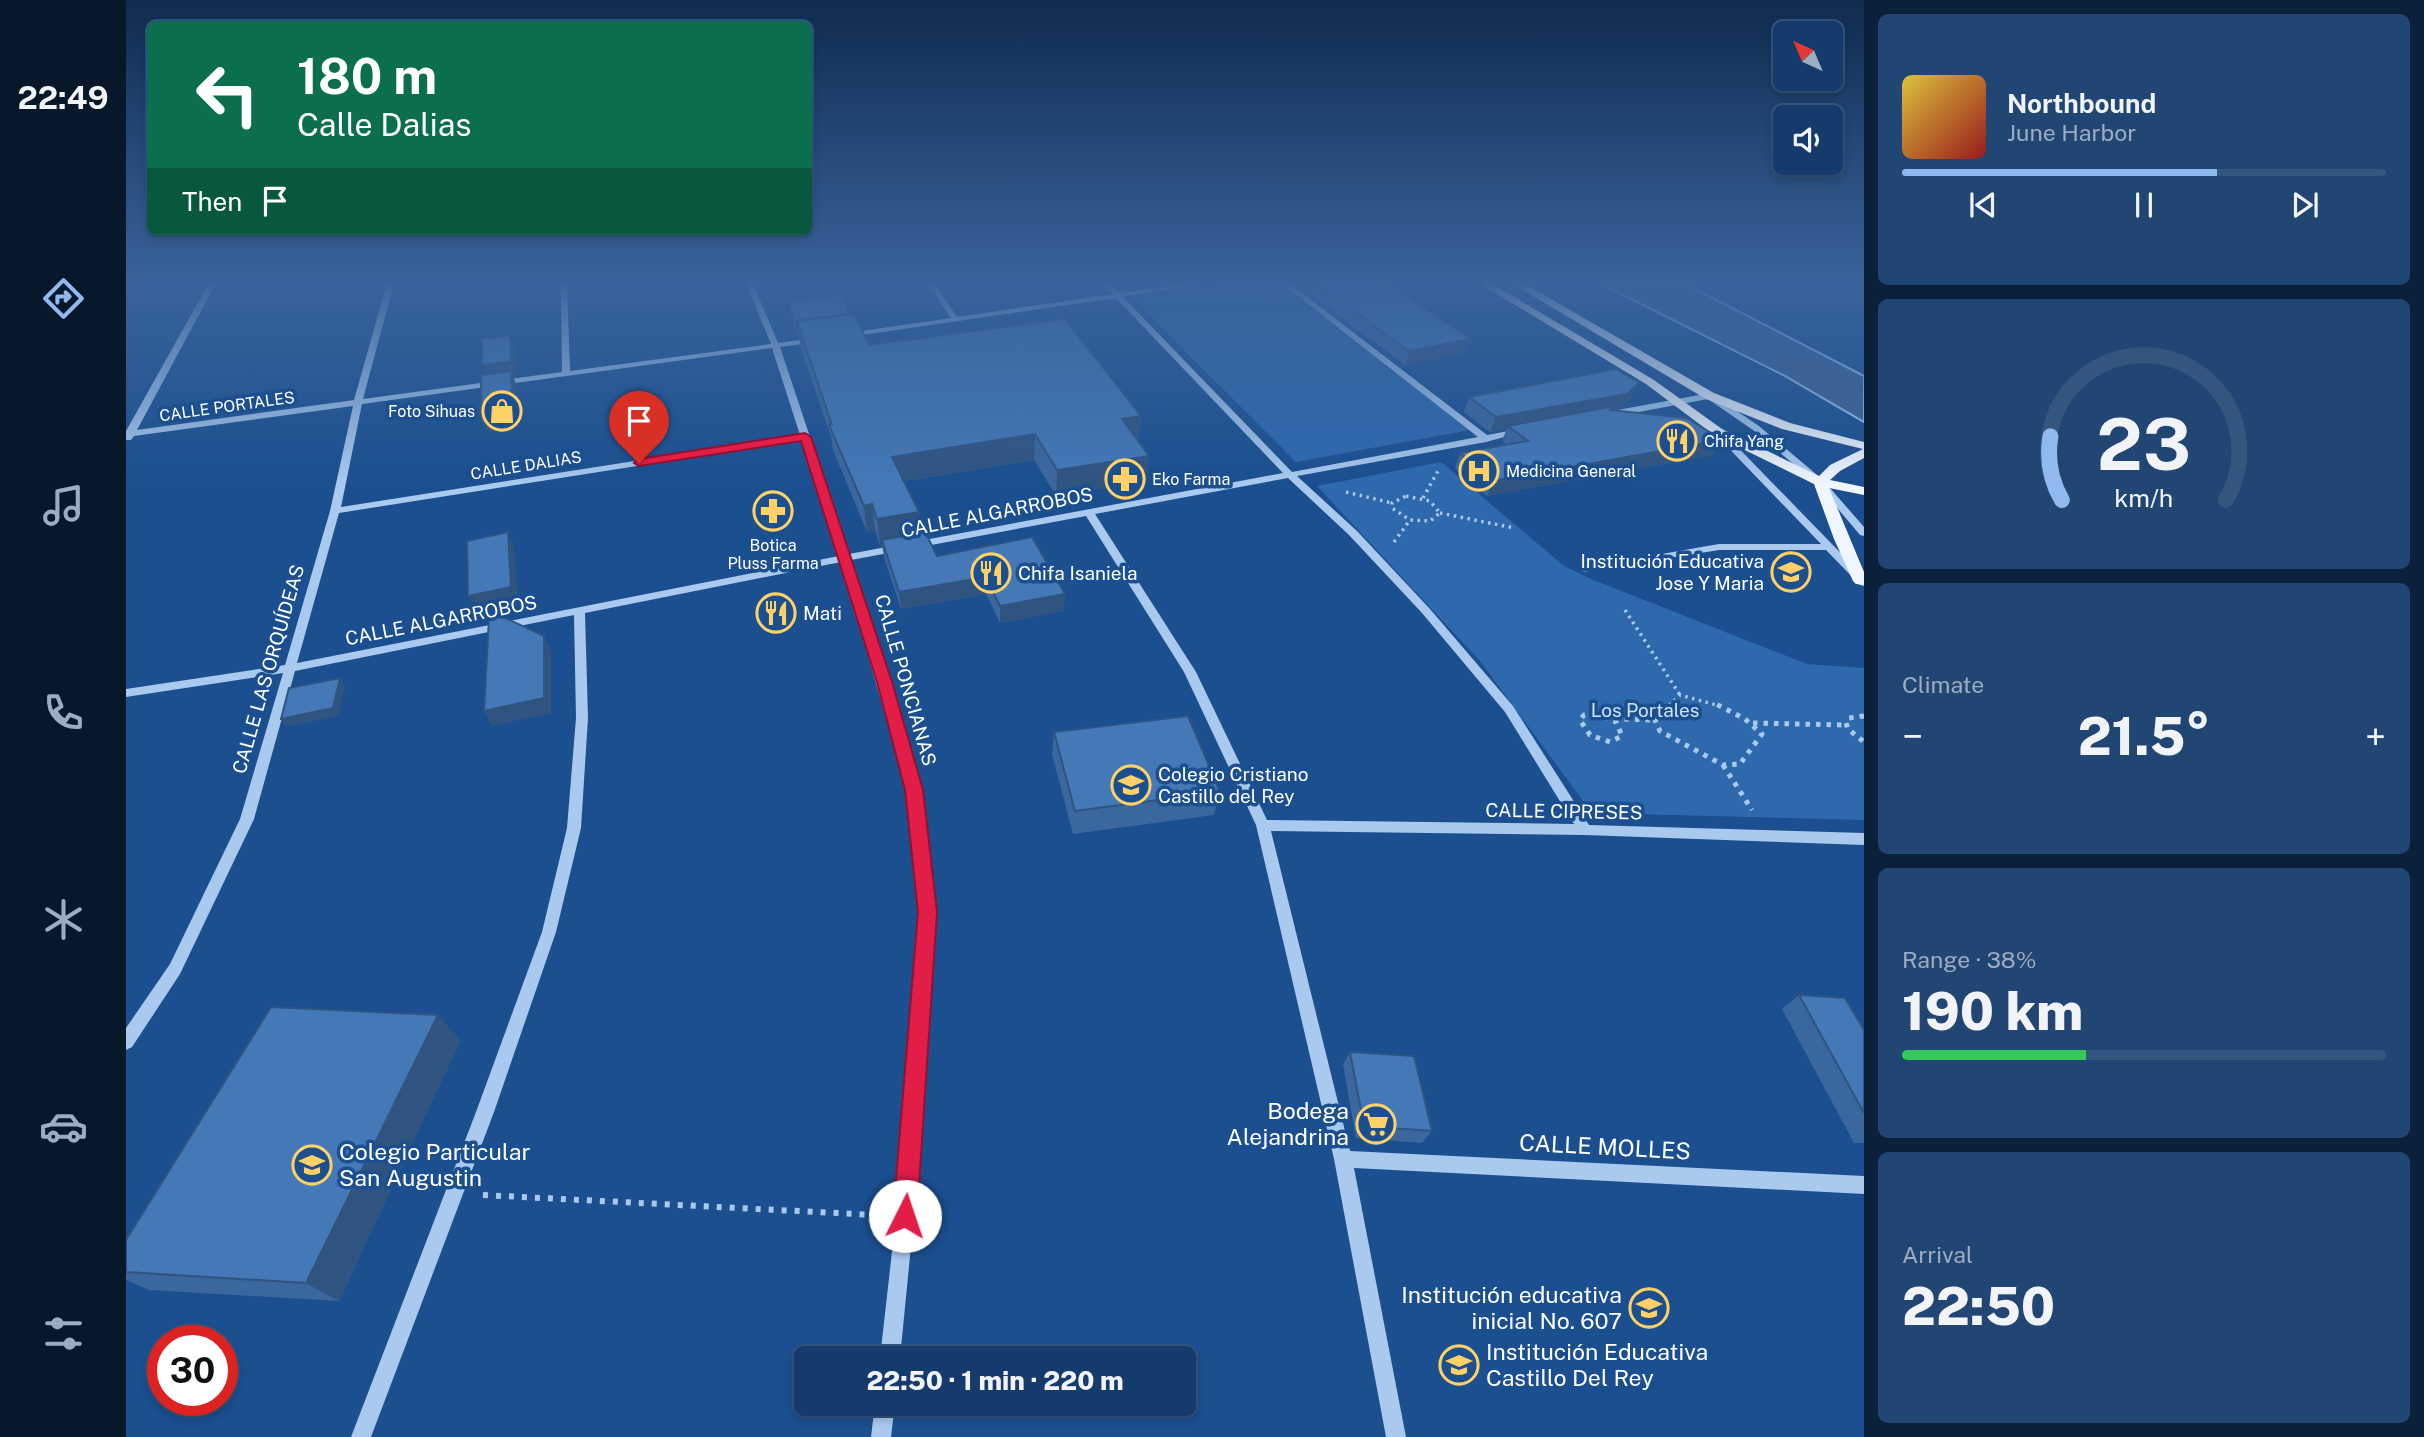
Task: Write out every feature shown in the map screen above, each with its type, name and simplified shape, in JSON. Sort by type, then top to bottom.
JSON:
[{"type":"main road","points":[[1593,350],[1678,402],[1718,432],[1820,482],[1864,491]]},
{"type":"main road","points":[[1631,350],[1710,396],[1786,426],[1864,446]]},
{"type":"main road","points":[[1820,482],[1835,468],[1864,453]]},
{"type":"main road","points":[[1820,482],[1841,539],[1863,582]]},
{"type":"street","points":[[127,436],[176,350]]},
{"type":"street","name":"CALLE LAS ORQUÍDEAS","points":[[126,1042],[175,969],[247,819],[335,511],[358,401],[372,350]]},
{"type":"street","points":[[565,350],[566,373]]},
{"type":"street","name":"CALLE PORTALES","points":[[127,436],[358,401],[737,350]]},
{"type":"street","name":"CALLE PONCIANAS","points":[[777,350],[845,558],[914,790],[928,912],[905,1216],[891,1346]]},
{"type":"street","points":[[1169,350],[1426,611],[1509,709],[1584,830]]},
{"type":"street","points":[[1371,350],[1486,439]]},
{"type":"street","points":[[1595,418],[1710,396],[1756,428],[1820,482],[1864,533]]},
{"type":"street","name":"CALLE ALGARROBOS","points":[[126,693],[291,668],[845,558],[1527,431]]},
{"type":"street","points":[[1718,432],[1863,582]]},
{"type":"street","name":"CALLE DALIAS","points":[[335,511],[805,437]]},
{"type":"street","points":[[1089,513],[1189,672],[1263,825],[1343,1159],[1396,1437]]},
{"type":"street","points":[[1587,570],[1719,547],[1830,547]]},
{"type":"street","points":[[361,1437],[454,1194],[549,932],[575,828],[582,718],[579,611]]},
{"type":"street","name":"CALLE CIPRESES","points":[[1263,825],[1584,830],[1864,839]]},
{"type":"street","name":"CALLE MOLLES","points":[[1343,1159],[1864,1185]]},
{"type":"street","points":[[881,1437],[884,1416]]},
{"type":"path","points":[[1423,498],[1441,464]]},
{"type":"path","points":[[1336,490],[1392,503],[1406,496],[1423,498],[1437,506],[1440,513]]},
{"type":"path","points":[[1392,503],[1396,513],[1410,520],[1430,521],[1440,513]]},
{"type":"path","points":[[1440,513],[1514,528]]},
{"type":"path","points":[[1394,543],[1410,520]]},
{"type":"path","points":[[1625,610],[1679,695]]},
{"type":"path","points":[[1613,719],[1622,730],[1622,736],[1610,742],[1590,735],[1582,728],[1580,720],[1584,715],[1594,713],[1613,719],[1655,720],[1679,695]]},
{"type":"path","points":[[1679,695],[1697,697],[1752,723],[1762,734],[1740,764],[1723,765]]},
{"type":"path","points":[[1846,725],[1849,718],[1864,716]]},
{"type":"path","points":[[1655,720],[1660,731],[1723,765],[1753,811]]},
{"type":"path","points":[[1752,723],[1846,725],[1864,742]]},
{"type":"path","points":[[454,1194],[905,1216]]},
{"type":"green space","points":[[1184,350],[1367,350],[1470,430],[1296,462]]},
{"type":"green space","name":"Los Portales","points":[[1441,462],[1564,566],[1807,664],[1864,668],[1864,820],[1592,813],[1480,661],[1317,486]]},
{"type":"shaded area","points":[[1733,350],[1814,350],[1864,376],[1864,422],[1783,375]]},
{"type":"building","points":[[482,350],[511,350],[511,361],[482,365]]},
{"type":"building","points":[[807,350],[1089,350],[1141,416],[1122,419],[1149,456],[1057,470],[1035,434],[892,457],[919,512],[877,519],[872,504],[864,506],[829,425],[832,425]]},
{"type":"building","points":[[1616,369],[1639,383],[1627,394],[1496,417],[1469,397]]},
{"type":"building","points":[[511,371],[513,413],[481,418],[481,375]]},
{"type":"building","points":[[1614,406],[1610,410],[1687,418],[1722,440],[1493,481],[1460,453],[1528,441],[1508,426]]},
{"type":"building","points":[[508,532],[511,587],[468,596],[467,541]]},
{"type":"building","points":[[925,532],[937,556],[1032,537],[1065,594],[1000,606],[986,577],[899,592],[882,540]]},
{"type":"building","points":[[501,616],[544,636],[544,698],[484,711],[489,618]]},
{"type":"building","points":[[340,678],[333,708],[281,719],[289,688]]},
{"type":"building","name":"Colegio Cristiano Castillo del Rey","points":[[1188,716],[1220,792],[1075,811],[1054,732]]},
{"type":"building","points":[[1799,995],[1845,998],[1864,1030],[1864,1113]]},
{"type":"building","name":"Colegio Particular San Augustin","points":[[271,1007],[438,1015],[306,1283],[126,1272],[126,1240]]},
{"type":"building","points":[[1350,1052],[1414,1056],[1432,1131],[1364,1126]]},
{"type":"place","name":"Foto Sihuas","points":[[502,411]]},
{"type":"place","name":"Chifa Yang","points":[[1677,441]]},
{"type":"place","name":"Medicina General","points":[[1479,471]]},
{"type":"place","name":"Eko Farma","points":[[1125,479]]},
{"type":"place","name":"Botica Pluss Farma","points":[[773,511]]},
{"type":"place","name":"Institución Educativa Jose Y Maria","points":[[1791,572]]},
{"type":"place","name":"Chifa Isaniela","points":[[991,573]]},
{"type":"place","name":"Mati","points":[[776,613]]},
{"type":"place","name":"Colegio Cristiano Castillo del Rey","points":[[1131,785]]},
{"type":"place","name":"Bodega Alejandrina","points":[[1376,1124]]},
{"type":"place","name":"Colegio Particular San Augustin","points":[[312,1165]]},
{"type":"place","name":"Institución educativa inicial No. 607","points":[[1649,1308]]},
{"type":"place","name":"Institución Educativa Castillo Del Rey","points":[[1459,1365]]},
{"type":"route","points":[[639,463],[805,437],[884,682],[914,790],[928,912],[905,1216]]}]
